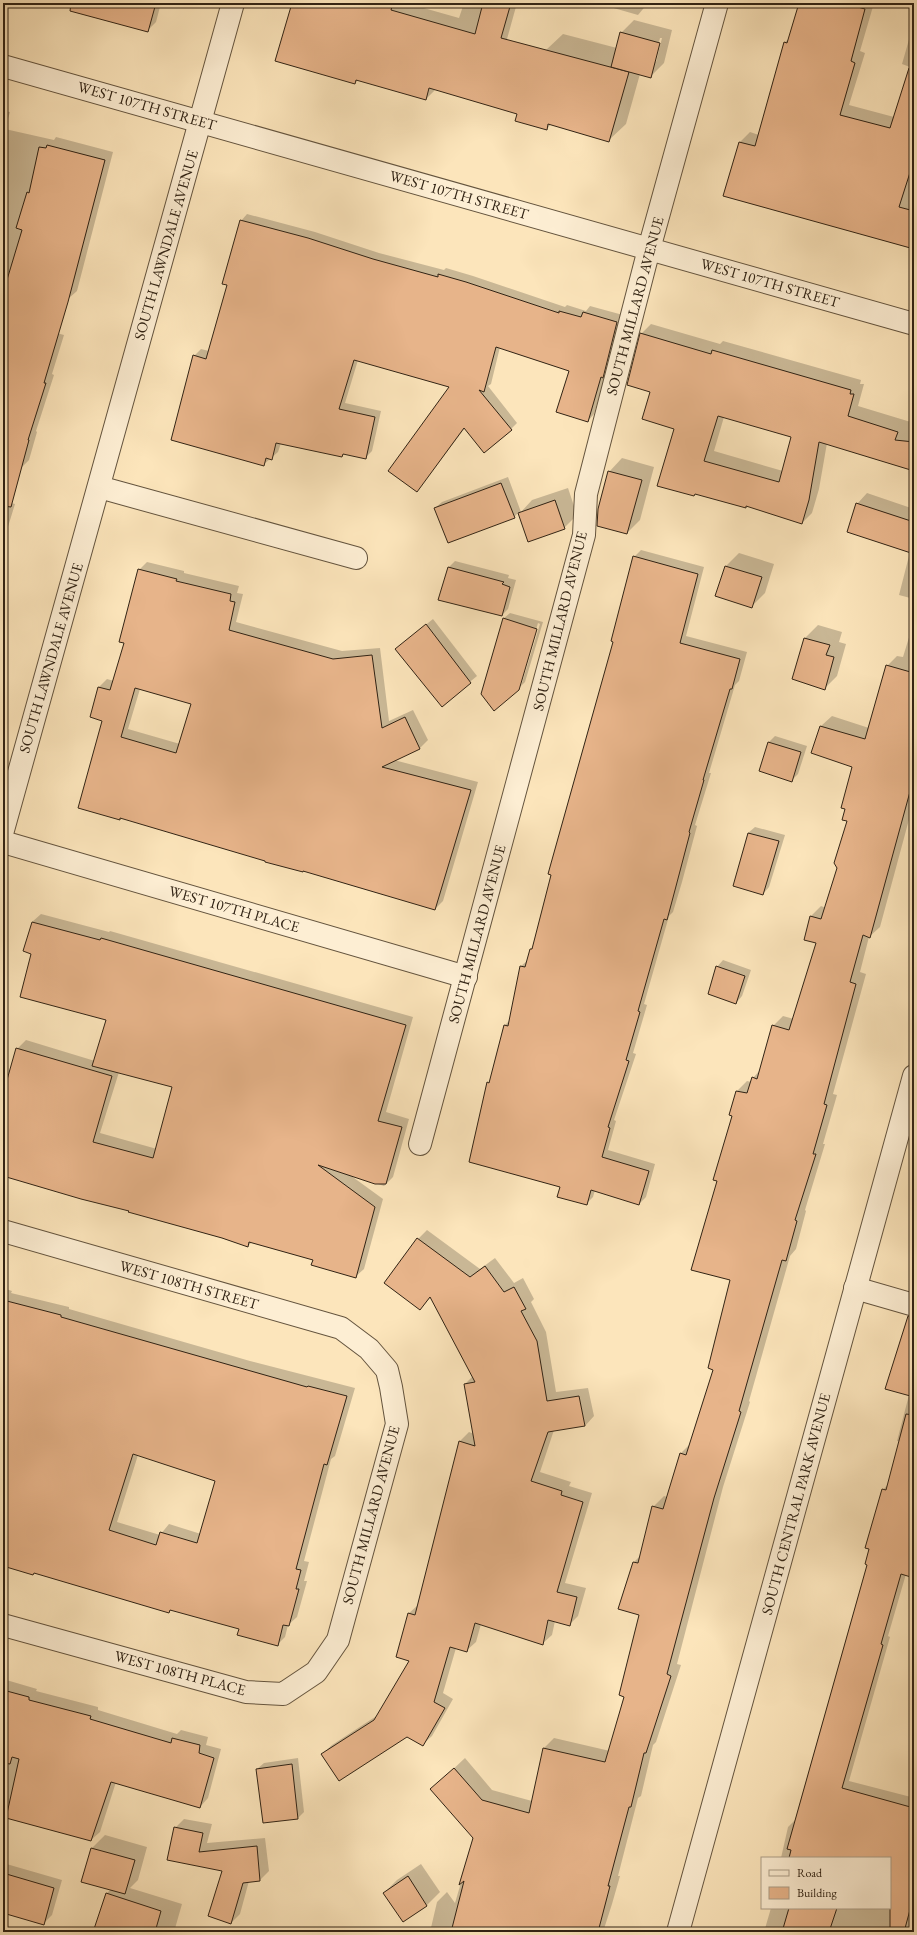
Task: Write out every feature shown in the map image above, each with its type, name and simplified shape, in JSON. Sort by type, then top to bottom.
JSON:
[{"type":"street","name":"SOUTH LAWNDALE AVENUE","points":[[3,830],[233,3]]},
{"type":"street","name":"SOUTH MILLARD AVENUE","points":[[420,1144],[584,535],[586,494],[649,249],[717,3]]},
{"type":"street","name":"WEST 107TH STREET","points":[[3,66],[914,324]]},
{"type":"street","points":[[98,487],[356,558]]},
{"type":"street","name":"WEST 107TH PLACE","points":[[3,842],[466,977]]},
{"type":"street","name":"SOUTH CENTRAL PARK AVENUE","points":[[678,1932],[914,1076]]},
{"type":"street","name":"WEST 108TH STREET","points":[[3,1232],[341,1328],[369,1349]]},
{"type":"street","points":[[855,1288],[914,1305]]},
{"type":"street","name":"SOUTH MILLARD AVENUE","points":[[338,1640],[397,1424],[391,1387],[386,1370],[369,1349]]},
{"type":"street","name":"WEST 108TH PLACE","points":[[3,1625],[246,1692],[283,1694],[316,1672],[338,1640]]},
{"type":"building","points":[[71,3],[156,3],[148,32],[70,11]]},
{"type":"building","points":[[292,3],[393,3],[391,10],[475,34],[483,3],[511,3],[501,38],[629,72],[609,142],[548,124],[547,130],[515,121],[517,114],[429,88],[426,100],[356,80],[355,84],[275,61]]},
{"type":"building","points":[[799,3],[843,3],[865,9],[851,61],[855,63],[840,115],[890,128],[909,68],[914,69],[914,160],[899,207],[914,211],[914,249],[723,196],[739,142],[755,146],[784,42],[787,43]]},
{"type":"building","points":[[620,32],[660,43],[651,78],[611,67]]},
{"type":"building","points":[[47,145],[105,160],[68,302],[44,383],[46,383],[28,440],[11,507],[3,506],[3,293],[22,230],[16,228],[27,192],[29,193],[39,147],[46,148]]},
{"type":"building","points":[[240,220],[308,238],[373,259],[438,277],[438,274],[466,282],[559,313],[559,311],[581,317],[583,312],[617,322],[603,378],[601,377],[588,422],[556,412],[569,371],[496,347],[484,392],[479,390],[512,430],[484,453],[464,428],[417,492],[388,471],[449,387],[354,360],[339,409],[375,417],[366,459],[343,454],[342,457],[276,443],[272,460],[266,458],[264,466],[171,440],[193,355],[206,359],[227,285],[222,284]]},
{"type":"building","points":[[640,333],[711,354],[712,350],[851,390],[850,394],[854,394],[848,416],[898,432],[895,440],[914,442],[914,471],[819,442],[809,500],[802,524],[746,506],[746,508],[695,494],[694,496],[657,486],[674,429],[642,419],[650,392],[627,385]],"holes":[[[718,416],[791,437],[779,482],[704,461]]]},
{"type":"building","points":[[608,471],[642,480],[627,534],[597,526],[598,509]]},
{"type":"building","points":[[501,483],[515,518],[448,543],[434,508]]},
{"type":"building","points":[[555,500],[565,529],[528,542],[518,513]]},
{"type":"building","points":[[856,503],[914,522],[914,554],[847,532]]},
{"type":"building","points":[[633,556],[698,574],[680,643],[740,659],[703,780],[667,920],[664,919],[638,1011],[640,1012],[626,1060],[629,1061],[608,1127],[610,1128],[602,1157],[649,1171],[639,1205],[591,1190],[587,1205],[557,1197],[560,1187],[469,1162],[487,1082],[489,1083],[504,1025],[508,1026],[520,966],[525,967],[530,949],[532,949],[551,875],[548,874],[613,642],[611,641]]},
{"type":"building","points":[[725,566],[762,577],[752,608],[715,596]]},
{"type":"building","points":[[448,567],[504,582],[502,584],[510,587],[502,616],[438,600]]},
{"type":"building","points":[[138,569],[177,579],[176,581],[231,594],[230,601],[235,602],[229,630],[333,659],[372,655],[382,728],[405,717],[420,749],[382,767],[471,790],[435,910],[303,871],[265,862],[120,818],[120,820],[78,808],[102,721],[90,717],[98,687],[110,690],[124,643],[119,642]],"holes":[[[135,688],[191,704],[176,753],[121,737]]]},
{"type":"building","points":[[503,618],[537,629],[519,690],[494,711],[481,694]]},
{"type":"building","points":[[426,624],[471,683],[442,707],[395,649]]},
{"type":"building","points":[[804,638],[830,645],[826,655],[834,657],[825,690],[792,679]]},
{"type":"building","points":[[886,665],[914,673],[914,777],[870,938],[863,935],[850,982],[856,984],[824,1104],[827,1105],[813,1154],[816,1154],[795,1220],[797,1221],[786,1261],[782,1260],[739,1411],[741,1412],[714,1498],[667,1674],[671,1676],[646,1753],[644,1753],[631,1807],[629,1807],[608,1886],[610,1886],[598,1932],[451,1932],[464,1881],[459,1885],[473,1838],[430,1789],[454,1768],[482,1800],[529,1813],[543,1748],[605,1762],[624,1697],[619,1695],[639,1615],[618,1609],[633,1562],[638,1563],[652,1506],[663,1509],[680,1453],[686,1455],[713,1370],[708,1368],[730,1280],[691,1270],[717,1181],[713,1180],[732,1116],[729,1115],[736,1091],[747,1093],[752,1077],[757,1079],[772,1025],[789,1030],[816,943],[804,940],[810,916],[821,919],[837,868],[834,863],[847,821],[842,820],[845,809],[841,808],[852,767],[811,753],[820,726],[865,739]]},
{"type":"building","points":[[768,742],[801,752],[792,782],[759,771]]},
{"type":"building","points":[[748,833],[779,841],[763,895],[733,886]]},
{"type":"building","points":[[32,922],[100,940],[101,938],[406,1025],[378,1121],[402,1127],[386,1184],[375,1184],[318,1165],[375,1207],[356,1278],[311,1265],[313,1260],[249,1242],[248,1247],[222,1238],[128,1212],[129,1211],[81,1199],[3,1176],[3,1094],[16,1048],[112,1076],[93,1142],[153,1158],[172,1087],[92,1066],[106,1020],[20,997],[31,954],[23,951]]},
{"type":"building","points":[[716,966],[745,976],[736,1004],[708,994]]},
{"type":"building","points":[[417,1238],[470,1277],[485,1266],[504,1292],[514,1287],[526,1309],[521,1311],[537,1341],[547,1401],[579,1396],[585,1426],[548,1432],[531,1481],[562,1491],[561,1495],[583,1502],[557,1592],[577,1597],[570,1626],[548,1620],[543,1645],[475,1623],[467,1652],[450,1647],[434,1702],[445,1708],[423,1746],[407,1737],[339,1781],[321,1754],[374,1720],[409,1661],[396,1657],[408,1613],[415,1615],[459,1441],[475,1446],[464,1384],[475,1382],[430,1297],[420,1310],[384,1283]]},
{"type":"building","points":[[3,1300],[61,1315],[61,1317],[307,1387],[347,1396],[327,1465],[324,1464],[296,1569],[301,1570],[296,1589],[299,1589],[289,1626],[283,1625],[278,1646],[237,1635],[239,1629],[170,1610],[169,1613],[34,1573],[33,1575],[3,1566]],"holes":[[[133,1454],[215,1481],[197,1543],[160,1532],[156,1545],[109,1530]]]},
{"type":"building","points":[[908,1316],[914,1317],[914,1397],[885,1389]]},
{"type":"building","points":[[906,1414],[914,1415],[914,1578],[901,1574],[881,1644],[883,1645],[842,1788],[914,1808],[914,1895],[904,1932],[890,1932],[891,1857],[789,1857],[791,1850],[787,1849],[867,1565],[865,1564],[869,1549],[865,1548],[882,1489],[886,1490]]},
{"type":"building","points":[[3,1690],[29,1697],[29,1700],[91,1716],[90,1719],[171,1743],[172,1738],[200,1745],[199,1753],[214,1758],[200,1808],[111,1782],[91,1841],[6,1818],[19,1759],[12,1757],[10,1764],[3,1763]]},
{"type":"building","points":[[292,1764],[298,1819],[263,1823],[256,1769]]},
{"type":"building","points":[[174,1827],[203,1833],[199,1852],[257,1846],[260,1881],[243,1883],[231,1924],[208,1916],[222,1871],[167,1860]]},
{"type":"building","points":[[91,1848],[135,1860],[125,1894],[81,1882]]},
{"type":"building","points":[[3,1873],[54,1888],[44,1925],[3,1913]]},
{"type":"building","points":[[408,1876],[427,1906],[403,1922],[383,1893]]},
{"type":"building","points":[[106,1893],[161,1911],[155,1932],[93,1932]]},
{"type":"building","points":[[789,1909],[837,1909],[829,1932],[782,1932]]}]
